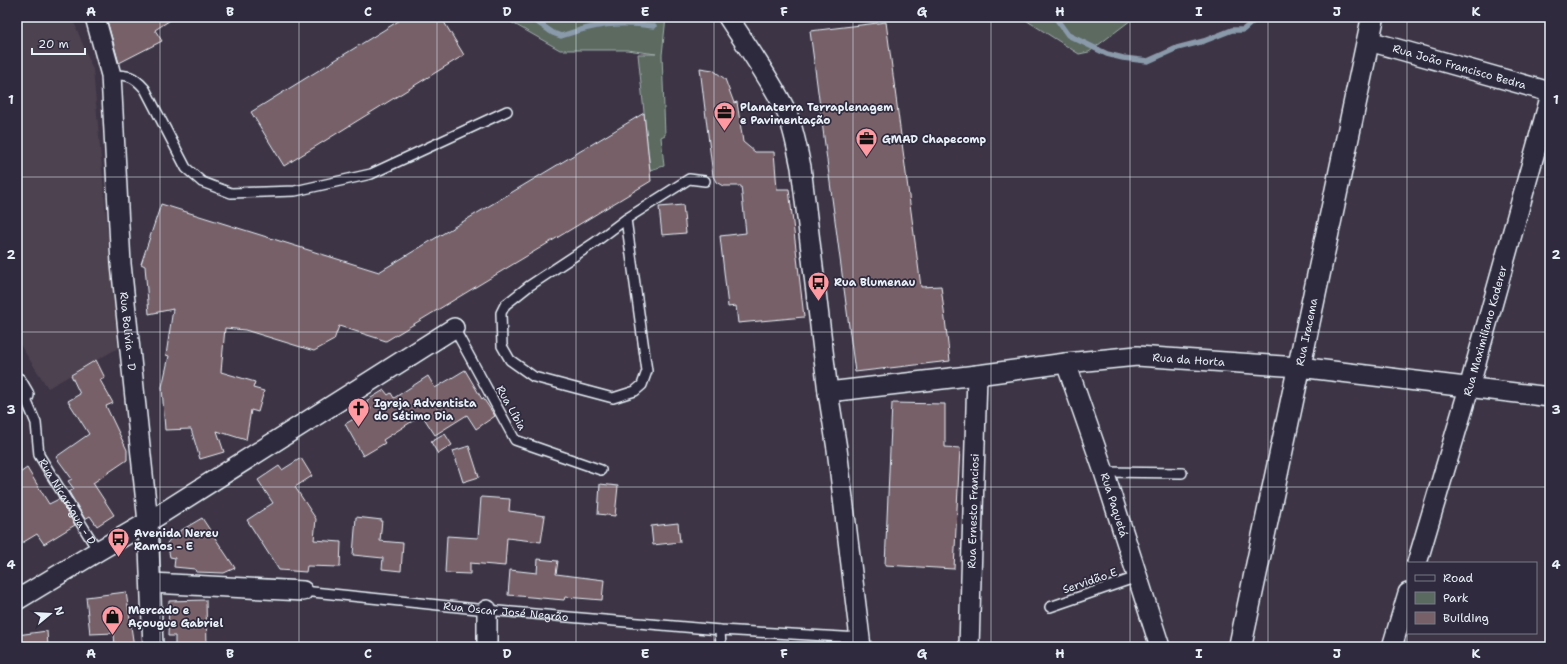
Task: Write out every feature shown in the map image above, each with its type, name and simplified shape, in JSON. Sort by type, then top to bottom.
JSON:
[{"type":"street","name":"Rua Bolívia - D","points":[[95,17],[111,75],[121,264],[148,522],[152,583],[153,647]]},
{"type":"street","points":[[728,17],[770,81],[787,112],[796,140],[801,167],[828,392],[837,449],[860,642]]},
{"type":"street","name":"Rua Iracema","points":[[1240,647],[1373,17]]},
{"type":"street","name":"Rua João Francisco Bedra","points":[[1369,41],[1550,92]]},
{"type":"street","name":"Rua Maximiliano Koderer","points":[[1417,562],[1469,388],[1550,98]]},
{"type":"street","points":[[17,600],[148,522],[454,328]]},
{"type":"street","name":"Rua da Horta","points":[[828,392],[1066,363],[1137,356],[1299,366],[1550,397]]},
{"type":"street","name":"Rua Paquetá","points":[[1066,363],[1104,472],[1160,647]]},
{"type":"street","name":"Rua Ernesto Franciosi","points":[[969,647],[977,375]]},
{"type":"street","name":"Rua Oscar José Negrão","points":[[152,583],[303,591]]},
{"type":"street","points":[[1392,647],[1407,596]]},
{"type":"street","points":[[487,610],[487,647]]},
{"type":"lane","points":[[111,75],[127,75],[137,79],[145,89],[186,168],[202,182],[231,193],[295,191],[371,174],[508,111]]},
{"type":"lane","points":[[626,219],[647,372],[642,385],[635,391],[613,398],[534,377],[510,360],[502,346],[501,313],[505,305],[529,286],[594,243],[626,219],[689,180],[706,180]]},
{"type":"lane","name":"Rua Líbia","points":[[454,328],[515,440],[601,470]]},
{"type":"lane","name":"Rua Nicarágua - D","points":[[21,389],[36,423],[39,454],[98,551]]},
{"type":"lane","points":[[1104,472],[1182,473]]},
{"type":"lane","name":"Servidão E","points":[[1050,607],[1137,577]]},
{"type":"lane","name":"Rua Oscar José Negrão","points":[[303,591],[487,610],[860,642]]},
{"type":"lane","points":[[720,630],[721,647]]},
{"type":"shaded area","points":[[24,17],[72,17],[93,70],[118,348],[48,388],[17,340],[17,21]]},
{"type":"green space","points":[[502,17],[666,17],[662,55],[665,135],[661,137],[664,166],[650,170],[638,54],[656,54],[627,50],[560,50]]},
{"type":"green space","points":[[1021,17],[1135,17],[1089,52],[1079,54]]},
{"type":"building","points":[[106,17],[175,17],[155,30],[162,41],[119,63]]},
{"type":"building","points":[[405,17],[441,17],[464,55],[284,166],[251,112]]},
{"type":"building","name":"GMAD Chapecomp","points":[[886,22],[921,287],[941,286],[950,361],[855,372],[810,31]]},
{"type":"building","points":[[700,68],[713,70],[725,79],[734,103],[737,102],[743,142],[755,152],[774,152],[777,189],[789,189],[804,317],[738,323],[736,306],[728,307],[720,236],[746,233],[741,186],[723,186],[716,182],[713,176]]},
{"type":"building","points":[[644,113],[651,181],[386,341],[339,326],[334,340],[314,351],[245,330],[225,328],[221,372],[255,382],[253,388],[264,391],[258,412],[251,410],[246,440],[217,431],[224,452],[200,459],[191,429],[165,430],[162,387],[169,356],[166,355],[173,309],[149,314],[145,266],[141,264],[161,204],[379,272]]},
{"type":"building","points":[[683,205],[686,233],[662,235],[659,207]]},
{"type":"building","points":[[96,360],[105,378],[100,380],[113,403],[106,406],[127,450],[127,460],[93,483],[114,515],[97,526],[90,516],[85,519],[69,492],[74,489],[68,481],[72,479],[56,457],[89,434],[68,401],[80,394],[71,375]]},
{"type":"building","points":[[465,370],[482,399],[483,398],[495,416],[476,429],[467,415],[435,435],[422,415],[383,440],[385,443],[363,456],[345,424],[371,409],[366,401],[384,390],[388,395],[391,393],[394,398],[428,376],[435,388]]},
{"type":"building","points":[[892,403],[945,404],[945,447],[960,448],[954,569],[885,565]]},
{"type":"building","points":[[445,434],[452,445],[438,454],[431,442]]},
{"type":"building","points":[[469,446],[479,477],[463,482],[453,451]]},
{"type":"building","points":[[301,458],[312,476],[295,487],[316,519],[314,540],[341,542],[340,567],[307,566],[306,572],[279,570],[247,520],[273,503],[258,480],[279,466],[282,470]]},
{"type":"building","points":[[27,468],[49,504],[59,499],[75,525],[44,544],[37,534],[22,543],[17,534],[17,475]]},
{"type":"building","points":[[600,484],[618,486],[615,516],[598,514]]},
{"type":"building","points":[[481,497],[510,499],[509,511],[545,516],[541,542],[507,538],[505,566],[470,563],[470,574],[445,573],[447,536],[478,538]]},
{"type":"building","points":[[356,517],[382,520],[380,541],[403,543],[401,571],[382,569],[383,558],[353,555]]},
{"type":"building","points":[[202,518],[235,568],[224,573],[196,572],[195,569],[174,567],[175,558],[170,557],[167,543],[175,534]]},
{"type":"building","points":[[678,523],[680,542],[653,545],[651,526]]},
{"type":"building","points":[[538,559],[558,561],[556,574],[604,580],[602,600],[565,597],[564,600],[508,595],[510,570],[537,573]]},
{"type":"building","points":[[126,592],[134,647],[115,647],[114,633],[90,634],[86,597]]},
{"type":"building","points":[[206,600],[207,647],[175,647],[175,636],[168,636],[169,601]]},
{"type":"building","points":[[47,631],[48,647],[17,647],[17,635]]},
{"type":"waterway","points":[[530,17],[553,33],[561,36],[596,26],[618,24],[654,26]]},
{"type":"waterway","points":[[1055,17],[1068,35],[1107,54],[1123,58],[1148,61],[1177,48],[1204,41],[1232,30],[1243,30],[1258,17]]},
{"type":"place","name":"Planaterra Terraplenagem e Pavimentação","points":[[725,132]]},
{"type":"place","name":"GMAD Chapecomp","points":[[866,158]]},
{"type":"place","name":"Rua Blumenau","points":[[818,302]]},
{"type":"place","name":"Igreja Adventista do Sétimo Dia","points":[[359,428]]},
{"type":"place","name":"Avenida Nereu Ramos - E","points":[[119,558]]},
{"type":"place","name":"Mercado e Açougue Gabriel","points":[[112,636]]}]
